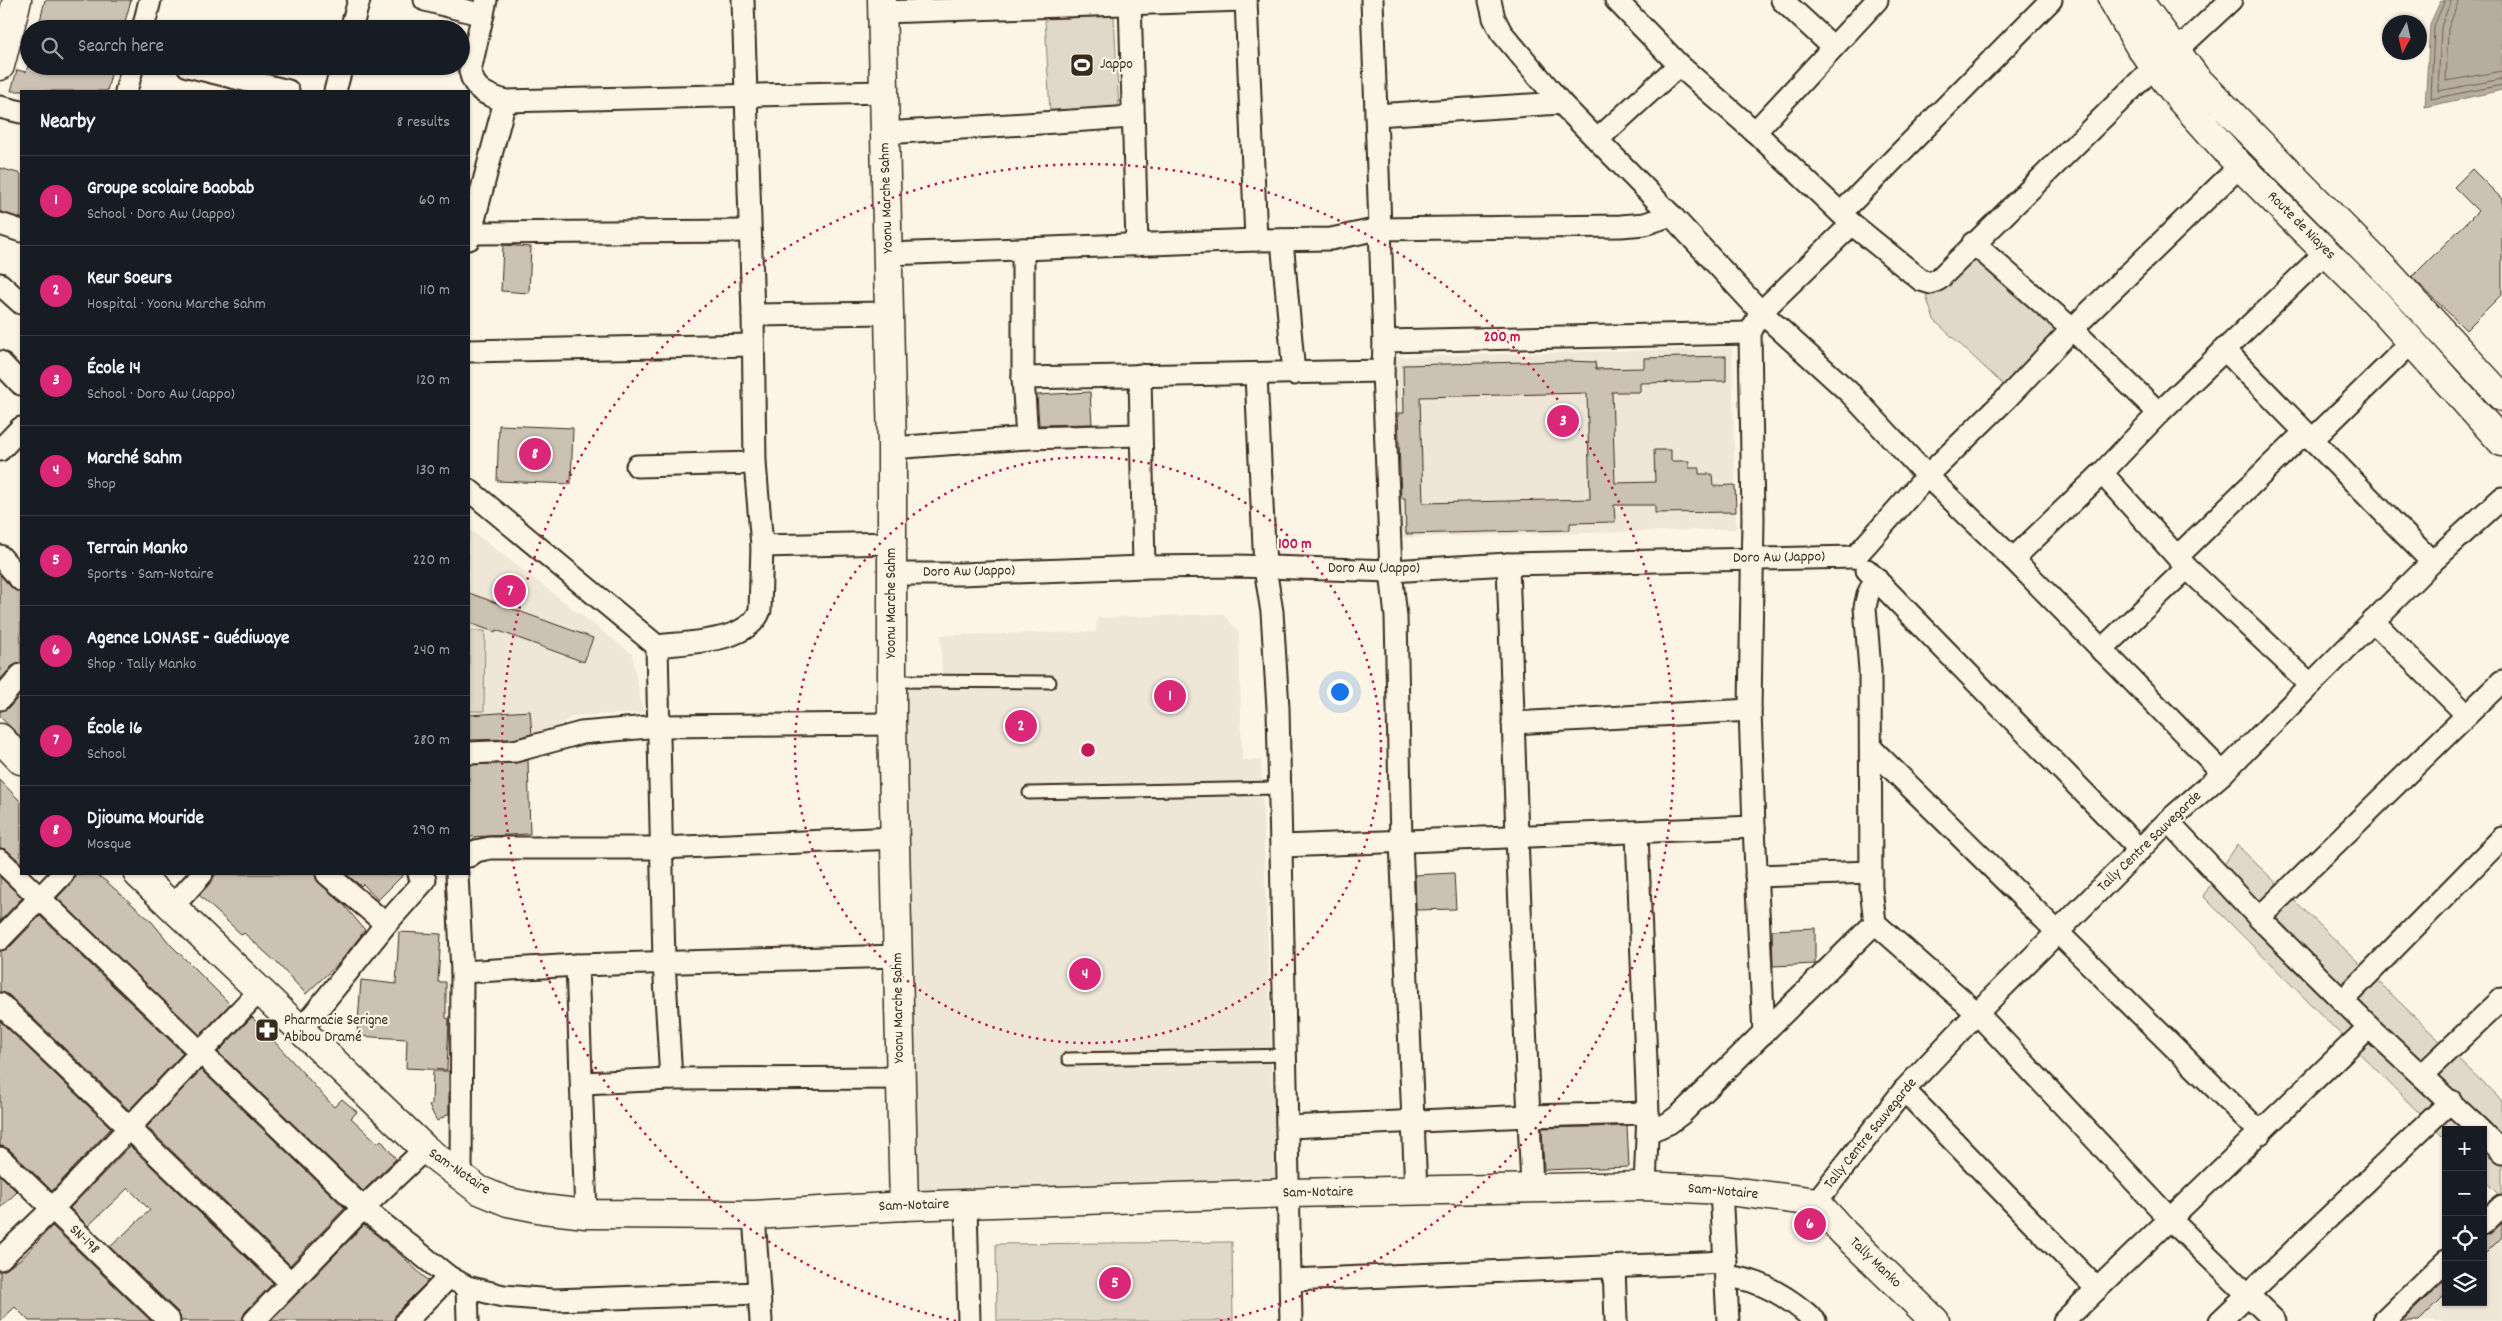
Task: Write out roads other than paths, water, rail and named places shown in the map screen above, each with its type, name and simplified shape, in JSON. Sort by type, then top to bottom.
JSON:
[{"type":"street","points":[[0,66],[17,0]]},
{"type":"street","points":[[144,20],[150,0]]},
{"type":"street","points":[[353,20],[359,0]]},
{"type":"street","points":[[426,0],[484,8],[470,71],[472,82],[484,94],[505,101],[883,92]]},
{"type":"street","points":[[470,491],[658,646],[733,635],[753,624],[760,610],[762,546],[755,463],[753,315],[743,0]]},
{"type":"street","points":[[882,6],[1244,0],[1256,240]]},
{"type":"street","points":[[1372,0],[1384,341],[1383,371],[1391,571],[1396,626],[1401,842],[1416,1190]]},
{"type":"street","points":[[1483,0],[1491,0],[1494,18],[1501,32],[1561,103],[1671,215],[1761,312],[1851,394],[1927,476],[2013,559],[2223,773]]},
{"type":"street","points":[[1616,0],[1680,65],[1756,132],[1847,218],[1921,280],[1929,282],[1939,279],[1973,243],[2164,60],[2231,0]]},
{"type":"street","points":[[1782,0],[1833,47]]},
{"type":"street","points":[[1756,132],[1877,0]]},
{"type":"street","points":[[1764,1034],[1750,710],[1753,518],[1750,333],[1761,312],[2051,0]]},
{"type":"street","name":"Route de Niayes","points":[[2113,0],[2164,60],[2196,78],[2387,272],[2502,397]]},
{"type":"street","name":"Route de Niayes","points":[[2138,0],[2180,99],[2240,166],[2373,299],[2502,442]]},
{"type":"street","points":[[1130,2],[1137,245]]},
{"type":"street","name":"Yoonu Marche Sahm","points":[[882,6],[892,448],[892,724],[904,1206]]},
{"type":"street","points":[[1598,140],[1680,65]]},
{"type":"street","points":[[126,90],[130,75]]},
{"type":"street","points":[[205,75],[220,83],[280,90]]},
{"type":"street","points":[[335,90],[339,75]]},
{"type":"street","points":[[505,101],[470,236],[750,230]]},
{"type":"street","points":[[1376,115],[1561,103]]},
{"type":"street","points":[[0,106],[20,112]]},
{"type":"street","points":[[885,133],[1132,118]]},
{"type":"street","points":[[2140,850],[1855,557],[1927,476],[2007,398],[2072,329],[2240,166]]},
{"type":"street","points":[[889,254],[1256,240],[1331,239],[1379,229],[1622,226],[1645,224],[1671,215]]},
{"type":"street","points":[[0,224],[20,231]]},
{"type":"street","points":[[1282,240],[1294,374]]},
{"type":"street","points":[[1973,243],[2072,329],[2158,413]]},
{"type":"street","points":[[1023,249],[1023,378],[1027,438]]},
{"type":"street","points":[[2013,559],[2102,473],[2158,413],[2326,252]]},
{"type":"street","points":[[0,284],[20,302]]},
{"type":"street","points":[[753,315],[888,313]]},
{"type":"street","points":[[1384,341],[1750,333]]},
{"type":"street","points":[[2101,650],[2182,562],[2309,436],[2411,343]]},
{"type":"street","points":[[470,351],[753,345]]},
{"type":"street","points":[[2224,349],[2432,562]]},
{"type":"street","points":[[0,362],[20,383]]},
{"type":"street","points":[[1023,378],[1256,375],[1383,371]]},
{"type":"street","points":[[1140,375],[1144,566]]},
{"type":"street","points":[[1256,375],[1265,568],[1272,612],[1281,788],[1292,1280],[1291,1321]]},
{"type":"street","points":[[0,450],[20,429]]},
{"type":"street","points":[[892,448],[1027,438],[1140,435]]},
{"type":"street","points":[[637,466],[755,463]]},
{"type":"street","points":[[2102,473],[2182,562],[2310,684]]},
{"type":"street","name":"Tally Centre Sauvegarde","points":[[1816,1202],[1904,1090],[1977,1013],[2168,821],[2223,773],[2432,562],[2502,498]]},
{"type":"street","points":[[762,546],[893,543]]},
{"type":"street","points":[[0,556],[20,579]]},
{"type":"street","name":"Doro Aw (Jappo)","points":[[893,574],[961,574],[1144,566],[1391,571],[1508,564],[1855,557]]},
{"type":"street","points":[[1508,564],[1532,1188]]},
{"type":"street","points":[[1876,578],[1868,594],[1866,607],[1870,670],[1871,872],[1875,923],[1977,1013],[2171,1220],[2275,1321]]},
{"type":"street","points":[[2373,621],[2467,715]]},
{"type":"street","points":[[658,646],[664,962],[671,1079]]},
{"type":"street","points":[[0,699],[20,677]]},
{"type":"street","points":[[2259,918],[2502,681]]},
{"type":"street","points":[[1513,723],[1750,710]]},
{"type":"street","points":[[470,753],[515,751],[581,733],[659,726],[892,724]]},
{"type":"street","points":[[0,738],[20,759]]},
{"type":"street","points":[[1871,748],[2260,1133]]},
{"type":"street","points":[[2168,821],[2259,918],[2369,1028],[2451,1101],[2476,1126]]},
{"type":"street","points":[[1283,846],[1754,827]]},
{"type":"street","points":[[1637,832],[1648,1123],[1645,1186]]},
{"type":"street","points":[[470,855],[476,851],[490,848],[661,848],[896,838]]},
{"type":"street","points":[[2343,1000],[2502,838]]},
{"type":"street","points":[[0,860],[202,1051],[363,1208],[458,1282],[503,1296],[553,1300],[759,1293]]},
{"type":"street","points":[[1756,876],[1871,872]]},
{"type":"street","points":[[0,939],[62,875]]},
{"type":"street","name":"Sam-Notaire","points":[[139,875],[425,1150],[479,1190],[508,1202],[586,1214],[754,1215],[904,1206],[1416,1190],[1645,1186],[1722,1190],[1816,1202]]},
{"type":"street","points":[[173,906],[201,875]]},
{"type":"street","points":[[328,875],[386,924]]},
{"type":"street","points":[[302,1030],[422,877],[456,878],[462,972],[461,1177]]},
{"type":"street","points":[[1289,1127],[1529,1116],[1669,1123],[1682,1114],[1875,923]]},
{"type":"street","points":[[462,972],[577,965],[898,956]]},
{"type":"street","points":[[577,965],[583,1083],[586,1214]]},
{"type":"street","points":[[0,1260],[52,1209],[258,991]]},
{"type":"street","points":[[2422,1076],[2502,999]]},
{"type":"street","points":[[0,1004],[291,1283]]},
{"type":"street","points":[[2064,1321],[2369,1028]]},
{"type":"street","points":[[583,1083],[671,1079],[901,1078]]},
{"type":"street","points":[[1904,1090],[2097,1289]]},
{"type":"street","points":[[2220,1321],[2451,1101]]},
{"type":"street","points":[[2487,1137],[2502,1152]]},
{"type":"street","points":[[254,1321],[363,1208],[425,1150]]},
{"type":"street","name":"SN-198","points":[[0,1158],[169,1321]]},
{"type":"street","points":[[1722,1190],[1728,1321]]},
{"type":"street","name":"Tally Manko","points":[[1816,1202],[1844,1233],[1931,1320]]},
{"type":"street","points":[[966,1204],[969,1321]]},
{"type":"street","points":[[2487,1220],[2502,1206]]},
{"type":"street","points":[[754,1215],[761,1321]]},
{"type":"street","points":[[2384,1321],[2442,1265]]},
{"type":"street","points":[[1292,1280],[1614,1267],[1726,1270],[1776,1293],[1804,1310],[1815,1321]]},
{"type":"street","points":[[1614,1267],[1616,1321]]},
{"type":"street","points":[[406,1321],[458,1282]]},
{"type":"street","points":[[458,1282],[468,1321]]},
{"type":"lane","points":[[892,681],[1050,682]]},
{"type":"lane","points":[[1029,793],[1281,788]]},
{"type":"lane","points":[[1068,1059],[1286,1055]]},
{"type":"water","points":[[2441,0],[2502,0],[2502,90],[2425,107],[2430,24]]},
{"type":"place","name":"Jappo","points":[[1082,65]]},
{"type":"place","name":"École 14","points":[[1563,421]]},
{"type":"place","name":"Djiouma Mouride","points":[[535,454]]},
{"type":"place","name":"École 16","points":[[510,591]]},
{"type":"place","name":"Groupe scolaire Baobab","points":[[1170,696]]},
{"type":"place","name":"Keur Soeurs","points":[[1021,726]]},
{"type":"place","name":"Marché Sahm","points":[[1085,974]]},
{"type":"place","name":"Pharmacie Serigne Abibou Dramé","points":[[267,1030]]},
{"type":"place","name":"Agence LONASE - Guédiwaye","points":[[1810,1224]]},
{"type":"place","name":"Terrain Manko","points":[[1115,1283]]}]
